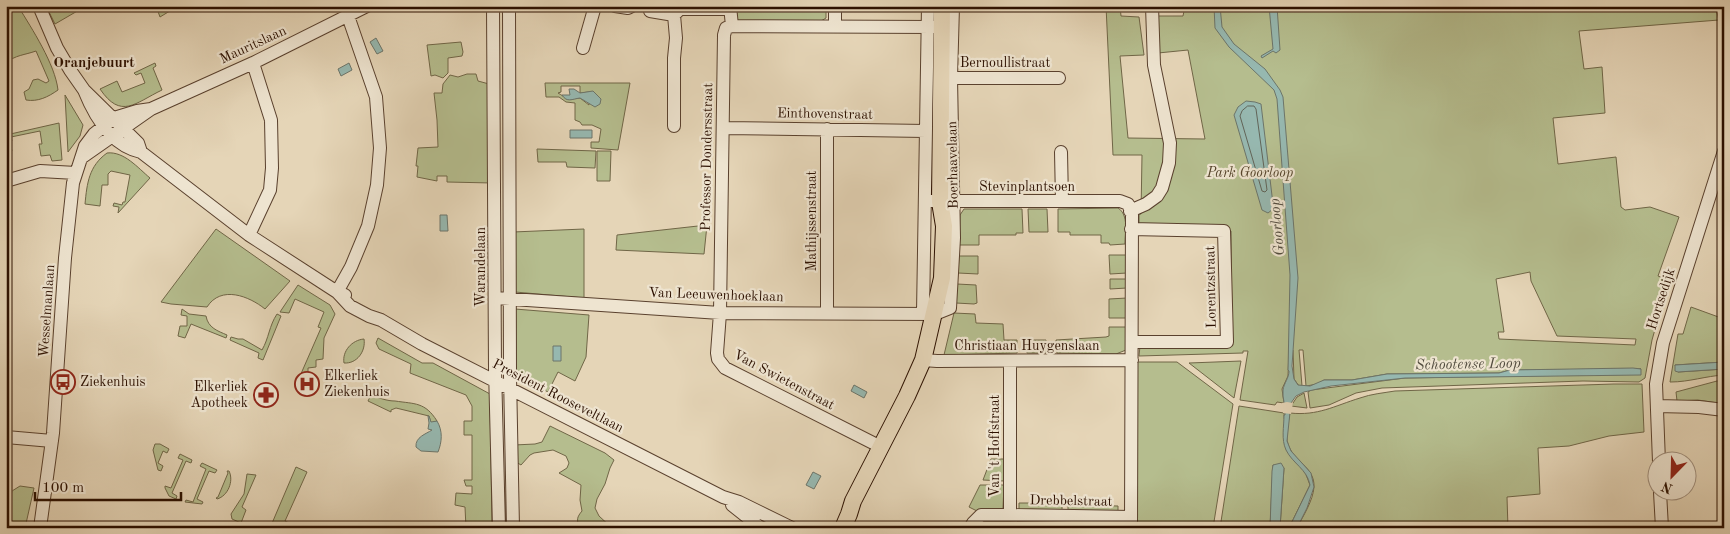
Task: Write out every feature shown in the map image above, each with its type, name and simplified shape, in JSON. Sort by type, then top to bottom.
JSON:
[{"type":"main road","name":"Boerhaavelaan","points":[[843,528],[853,501],[907,396],[923,360],[929,314],[942,278],[944,226],[940,202],[942,6]]},
{"type":"main road","name":"Boerhaavelaan","points":[[832,528],[842,511],[853,501]]},
{"type":"street","name":"President Rooseveltlaan","points":[[39,6],[57,48],[70,70],[108,122],[112,136],[134,150],[141,152],[249,235],[337,292],[350,306],[381,320],[422,344],[723,496],[761,528]]},
{"type":"street","name":"Mauritslaan","points":[[112,136],[151,109],[367,6]]},
{"type":"street","name":"Warandelaan","points":[[494,6],[495,381],[499,528]]},
{"type":"street","name":"Warandelaan","points":[[509,6],[510,388],[513,528]]},
{"type":"street","points":[[583,48],[595,6]]},
{"type":"street","points":[[615,6],[628,8],[632,6]]},
{"type":"street","points":[[835,6],[835,26]]},
{"type":"street","name":"Boerhaavelaan","points":[[928,6],[941,27],[951,78],[940,202]]},
{"type":"street","name":"Boerhaavelaan","points":[[940,202],[926,131],[941,27],[952,6]]},
{"type":"street","points":[[1131,522],[1132,342],[1131,229],[1129,208],[1146,204],[1158,196],[1169,163],[1170,143],[1154,65],[1152,6]]},
{"type":"street","points":[[674,126],[674,58],[676,38],[674,15],[680,8],[730,7]]},
{"type":"street","name":"Professor Dondersstraat","points":[[720,313],[724,35],[726,28],[732,26],[730,7]]},
{"type":"street","points":[[650,12],[674,15]]},
{"type":"street","points":[[337,292],[351,267],[368,226],[377,185],[380,148],[376,97],[348,16]]},
{"type":"street","points":[[732,26],[941,27]]},
{"type":"street","points":[[249,235],[270,190],[272,168],[271,120],[253,62]]},
{"type":"street","name":"Bernoullistraat","points":[[951,78],[1059,78]]},
{"type":"street","name":"Mauritslaan","points":[[108,122],[137,111],[151,109]]},
{"type":"street","name":"President Rooseveltlaan","points":[[108,122],[124,129],[138,143],[141,152]]},
{"type":"street","name":"Wesselmanlaan","points":[[40,528],[52,441],[65,258],[73,183],[85,146],[94,134],[108,122]]},
{"type":"street","name":"Einthovenstraat","points":[[723,128],[926,131]]},
{"type":"street","name":"Mathijssenstraat","points":[[827,129],[827,313]]},
{"type":"street","points":[[81,158],[112,136]]},
{"type":"street","name":"Hortsedijk","points":[[1659,452],[1656,384],[1663,343],[1724,151]]},
{"type":"street","points":[[1061,152],[1062,201]]},
{"type":"street","points":[[6,181],[40,171],[76,173]]},
{"type":"street","name":"Stevinplantsoen","points":[[940,202],[1120,201],[1129,208]]},
{"type":"street","name":"Lorentzstraat","points":[[1131,229],[1224,231],[1227,342],[1132,342]]},
{"type":"street","name":"Van Leeuwenhoeklaan","points":[[496,298],[720,313],[929,314]]},
{"type":"street","name":"Van Swietenstraat","points":[[720,313],[717,353],[718,359],[725,368],[881,447]]},
{"type":"street","name":"Christiaan Huygenslaan","points":[[923,360],[1132,360]]},
{"type":"street","name":"Van 't Hoffstraat","points":[[970,528],[981,515],[1010,515],[1010,361]]},
{"type":"street","points":[[1657,406],[1699,407],[1724,410]]},
{"type":"street","points":[[6,436],[52,441]]},
{"type":"street","points":[[1661,502],[1662,528]]},
{"type":"street","name":"Drebbelstraat","points":[[1010,515],[1131,522]]},
{"type":"street","name":"President Rooseveltlaan","points":[[749,519],[792,528]]},
{"type":"green space","points":[[6,6],[18,6],[48,58],[58,90],[47,97],[39,100],[26,100],[24,92],[29,89],[33,80],[38,79],[46,83],[49,81],[36,51],[9,60],[6,63]]},
{"type":"green space","points":[[46,6],[86,6],[55,24]]},
{"type":"green space","points":[[156,6],[178,6],[160,17]]},
{"type":"green space","points":[[732,6],[826,6],[826,18],[821,21],[733,22]]},
{"type":"green space","name":"Park Goorloop","points":[[1106,6],[1120,6],[1121,16],[1139,17],[1144,55],[1120,56],[1128,138],[1205,139],[1188,50],[1158,53],[1158,16],[1183,16],[1185,6],[1715,6],[1719,20],[1579,31],[1584,69],[1602,67],[1605,113],[1553,118],[1558,164],[1616,157],[1621,207],[1625,210],[1650,207],[1679,217],[1658,276],[1669,280],[1652,340],[1645,378],[1639,382],[1583,381],[1382,388],[1356,393],[1329,405],[1310,408],[1308,392],[1311,390],[1405,378],[1583,375],[1641,369],[1510,370],[1499,373],[1387,374],[1352,380],[1324,380],[1318,384],[1306,386],[1303,350],[1299,350],[1302,386],[1299,386],[1294,379],[1293,350],[1289,350],[1288,376],[1282,389],[1284,403],[1277,402],[1275,405],[1240,400],[1248,351],[1243,351],[1243,353],[1139,356],[1140,346],[1232,340],[1231,231],[1226,227],[1139,226],[1142,155],[1113,155]],"holes":[[[1530,272],[1531,281],[1557,336],[1636,339],[1635,345],[1499,339],[1498,332],[1504,332],[1496,279]]]},
{"type":"green space","points":[[461,42],[462,56],[448,58],[448,73],[443,78],[435,75],[431,76],[427,45]]},
{"type":"green space","points":[[155,63],[156,66],[153,68],[162,90],[136,104],[122,106],[115,104],[100,89],[117,81],[122,92],[145,83],[141,73],[136,75],[134,73]]},
{"type":"green space","points":[[476,74],[478,81],[489,84],[492,183],[447,182],[447,176],[437,176],[437,181],[417,177],[418,148],[438,147],[434,93],[442,93],[443,84],[450,75],[458,77]]},
{"type":"green space","points":[[545,83],[630,83],[618,150],[591,148],[591,142],[599,142],[601,129],[592,125],[582,125],[575,120],[575,103],[566,102],[559,97],[546,97]],"holes":[[[561,86],[580,86],[580,93],[589,92],[589,105],[580,98],[568,99],[558,93],[561,92]]]},
{"type":"green space","points":[[65,95],[83,125],[80,136],[68,152]]},
{"type":"green space","points":[[59,123],[62,160],[52,161],[50,155],[41,156],[39,144],[42,144],[40,131],[11,137],[12,151],[6,152],[6,135]]},
{"type":"green space","points":[[537,149],[596,151],[595,168],[567,167],[566,162],[538,162]]},
{"type":"green space","points":[[597,151],[611,151],[610,181],[597,181]]},
{"type":"green space","points":[[107,153],[125,157],[150,178],[118,213],[119,207],[113,206],[114,203],[122,205],[125,202],[130,175],[111,171],[108,174],[108,185],[102,185],[100,206],[85,204],[88,182],[93,169]]},
{"type":"green space","points":[[1118,208],[1125,219],[1125,244],[1110,245],[1109,243],[1101,243],[1101,235],[1070,235],[1070,232],[1058,232],[1058,209]]},
{"type":"green space","points":[[964,209],[1022,209],[1023,233],[1016,233],[1016,235],[979,235],[979,245],[959,245],[960,215]]},
{"type":"green space","points":[[1028,209],[1047,209],[1048,232],[1029,232]]},
{"type":"green space","points":[[707,225],[704,254],[616,250],[617,235]]},
{"type":"green space","points":[[216,229],[290,281],[265,309],[251,300],[235,295],[220,296],[207,307],[161,302]]},
{"type":"green space","points":[[584,229],[584,298],[515,292],[513,232]]},
{"type":"green space","points":[[1109,255],[1126,255],[1127,273],[1110,274]]},
{"type":"green space","points":[[959,256],[978,256],[978,274],[958,273]]},
{"type":"green space","points":[[1110,279],[1126,279],[1127,288],[1110,289]]},
{"type":"green space","points":[[957,284],[976,285],[977,303],[956,303]]},
{"type":"green space","points":[[298,285],[330,305],[335,314],[324,338],[323,359],[316,360],[316,367],[308,368],[308,375],[300,376],[321,328],[318,327],[324,312],[295,299],[289,313],[280,312]]},
{"type":"green space","points":[[1127,298],[1128,318],[1109,318],[1109,299]]},
{"type":"green space","points":[[1691,307],[1724,319],[1724,362],[1675,365],[1678,372],[1724,369],[1724,375],[1670,382],[1678,334],[1683,334]]},
{"type":"green space","points":[[182,309],[189,314],[206,316],[211,326],[227,335],[226,338],[191,324],[185,338],[178,336],[180,326],[187,326],[187,316],[181,315]]},
{"type":"green space","points":[[515,309],[589,315],[586,357],[575,381],[558,372],[548,392],[515,375]]},
{"type":"green space","points":[[954,313],[975,314],[976,323],[1003,324],[1004,340],[1017,340],[1017,353],[944,355]]},
{"type":"green space","points":[[277,314],[281,316],[263,360],[258,358],[259,353],[230,340],[231,337],[243,339],[262,350]]},
{"type":"green space","points":[[1109,327],[1128,327],[1126,350],[1116,354],[1057,353],[1056,340],[1106,337],[1109,336]]},
{"type":"green space","points":[[378,338],[422,363],[433,363],[490,394],[492,528],[466,528],[465,507],[455,505],[456,493],[472,494],[472,486],[466,486],[464,480],[472,480],[472,435],[464,435],[464,421],[472,421],[472,406],[466,395],[410,373],[411,364],[379,349],[376,343]]},
{"type":"green space","points":[[364,339],[364,348],[360,356],[349,363],[344,363],[346,350],[356,341]]},
{"type":"green space","points":[[1027,340],[1046,340],[1046,353],[1027,353]]},
{"type":"green space","points":[[1241,361],[1234,398],[1189,363]]},
{"type":"green space","points":[[1136,362],[1177,362],[1233,404],[1213,528],[1136,528]]},
{"type":"green space","points":[[1717,381],[1724,381],[1724,404],[1698,400],[1677,401],[1676,392]]},
{"type":"green space","points":[[1642,384],[1644,432],[1609,436],[1569,446],[1538,448],[1540,494],[1507,497],[1508,528],[1322,528],[1316,525],[1312,528],[1297,528],[1310,503],[1314,487],[1308,469],[1294,455],[1288,444],[1287,433],[1290,413],[1318,412],[1364,397],[1395,391]]},
{"type":"green space","points":[[1304,393],[1307,408],[1291,406],[1297,397]]},
{"type":"green space","points":[[371,395],[386,400],[419,405],[428,410],[437,421],[431,423],[429,416],[396,408],[391,410],[391,412],[368,401]]},
{"type":"green space","points":[[1239,406],[1284,413],[1286,449],[1305,472],[1310,485],[1289,528],[1280,528],[1284,468],[1273,465],[1270,528],[1220,528]]},
{"type":"green space","points":[[550,426],[605,453],[614,460],[595,508],[599,516],[612,528],[580,528],[578,517],[582,511],[580,500],[581,485],[559,473],[567,468],[569,463],[566,456],[553,450],[534,453],[521,465],[516,462],[514,445],[542,442]]},
{"type":"green space","points":[[155,444],[160,444],[169,449],[167,453],[163,451],[158,463],[163,466],[161,471],[158,470],[153,450]]},
{"type":"green space","points":[[180,454],[192,460],[191,463],[186,461],[172,493],[177,496],[176,499],[169,496],[165,486],[171,488],[183,460],[178,458]]},
{"type":"green space","points":[[991,459],[1005,459],[1004,481],[983,480]]},
{"type":"green space","points":[[202,463],[217,470],[215,473],[209,471],[197,499],[203,502],[202,504],[185,502],[186,500],[193,502],[206,469],[200,466]]},
{"type":"green space","points":[[296,467],[307,472],[285,521],[299,528],[270,528]]},
{"type":"green space","points":[[227,471],[229,471],[231,479],[229,488],[224,495],[217,499],[228,473]]},
{"type":"green space","points":[[247,474],[256,475],[242,507],[246,510],[241,523],[232,519],[231,514],[244,494]]},
{"type":"green space","points":[[980,485],[1004,485],[1003,508],[1001,511],[979,512],[969,507]]},
{"type":"green space","points":[[20,486],[34,488],[25,528],[8,528],[6,519],[12,491]]},
{"type":"green space","points":[[1019,503],[1062,503],[1062,514],[1019,514]]},
{"type":"green space","points":[[1068,505],[1118,506],[1118,515],[1068,514]]},
{"type":"water","points":[[1214,6],[1220,6],[1222,27],[1234,44],[1265,69],[1283,97],[1298,278],[1292,366],[1294,379],[1298,385],[1310,386],[1324,380],[1352,380],[1387,374],[1499,373],[1510,370],[1633,368],[1641,369],[1641,375],[1405,378],[1331,386],[1304,392],[1296,396],[1291,403],[1287,441],[1291,451],[1311,473],[1314,487],[1307,508],[1297,528],[1289,528],[1310,485],[1306,475],[1286,450],[1283,437],[1285,412],[1283,390],[1289,371],[1290,275],[1277,99],[1274,90],[1229,47],[1215,28]]},
{"type":"water","points":[[1269,6],[1277,6],[1280,50],[1276,53],[1273,51],[1262,58],[1261,56],[1273,49]]},
{"type":"water","points":[[376,38],[383,51],[377,54],[370,42]]},
{"type":"water","points":[[349,63],[352,70],[341,76],[338,69]]},
{"type":"water","points":[[569,89],[574,89],[580,93],[593,91],[601,99],[600,104],[595,107],[580,98],[566,99],[562,95],[570,95]]},
{"type":"water","points":[[1246,101],[1261,104],[1273,204],[1273,209],[1268,213],[1262,210],[1234,115],[1238,107]]},
{"type":"water","points":[[570,130],[592,130],[592,138],[570,138]]},
{"type":"water","points":[[440,215],[447,215],[448,231],[440,231]]},
{"type":"water","points":[[553,346],[561,346],[561,361],[553,361]]},
{"type":"water","points":[[1724,362],[1724,369],[1675,371],[1675,365]]},
{"type":"water","points":[[854,385],[867,392],[864,398],[851,391]]},
{"type":"water","points":[[428,416],[431,422],[437,421],[440,429],[441,440],[438,452],[421,451],[416,447],[419,438],[432,430],[428,429]]},
{"type":"water","points":[[1281,463],[1284,468],[1280,528],[1270,528],[1273,465]]},
{"type":"water","points":[[813,472],[821,476],[814,489],[806,485]]},
{"type":"pier","points":[[1282,403],[1293,403],[1291,414],[1283,413]]},
{"type":"place","name":"Ziekenhuis","points":[[63,382]]},
{"type":"place","name":"Elkerliek Ziekenhuis","points":[[307,384]]},
{"type":"place","name":"Elkerliek Apotheek","points":[[266,395]]},
{"type":"district","name":"Oranjebuurt","points":[[94,63]]},
{"type":"water label","name":"Goorloop","points":[[1278,227]]},
{"type":"water label","name":"Schootense Loop","points":[[1468,365]]}]
